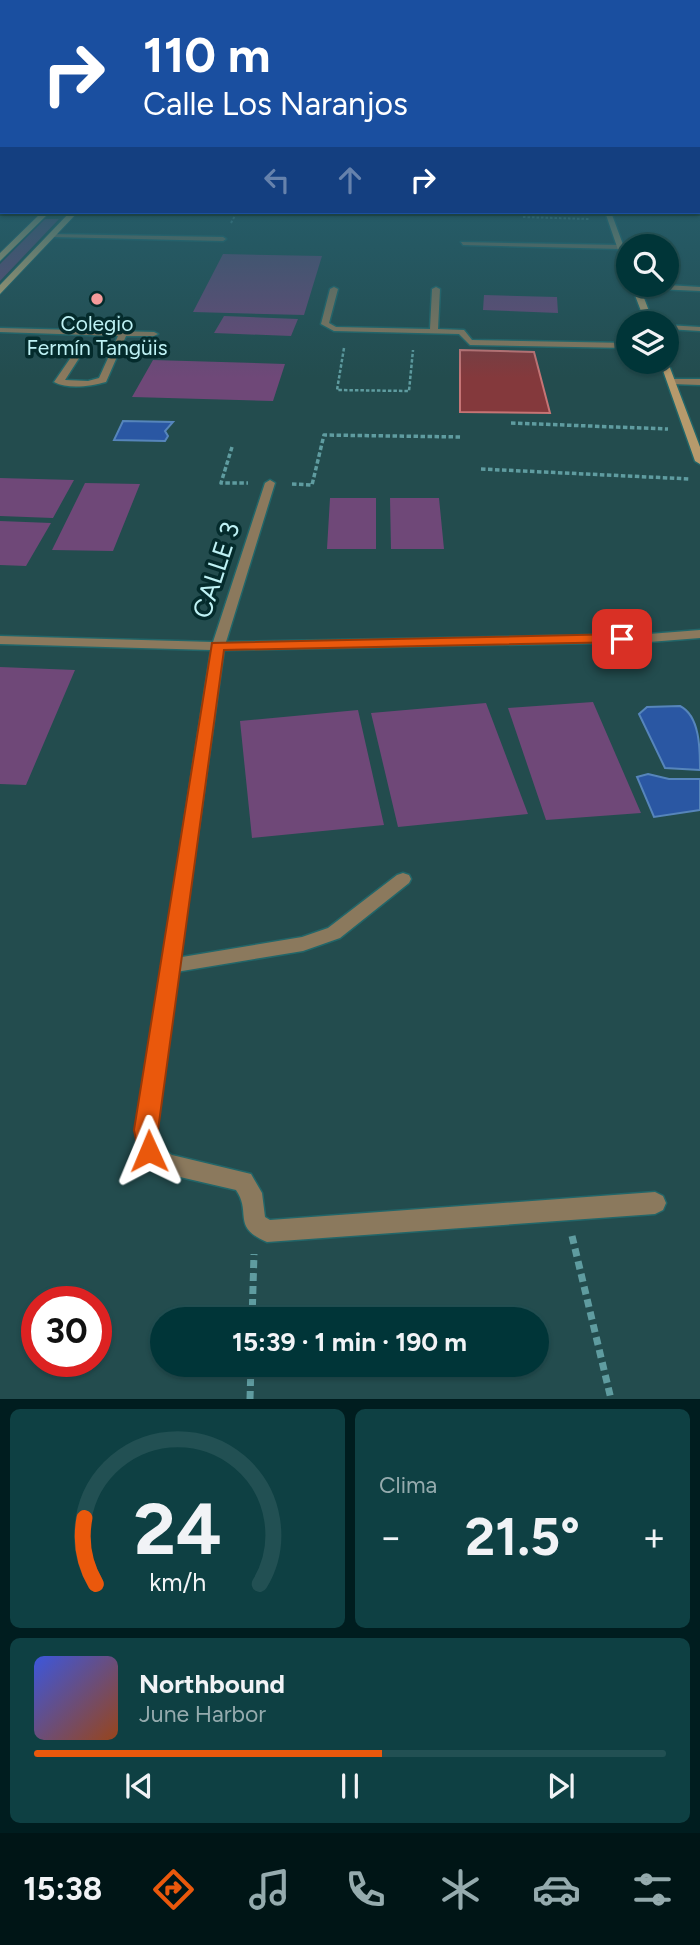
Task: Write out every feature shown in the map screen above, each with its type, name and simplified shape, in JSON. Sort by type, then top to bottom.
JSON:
[{"type":"main road","points":[[0,291],[41,247]]},
{"type":"street","points":[[679,288],[700,289]]},
{"type":"street","points":[[334,289],[325,324],[327,327],[461,332],[470,342],[616,346]]},
{"type":"street","points":[[434,331],[436,289]]},
{"type":"street","points":[[679,328],[700,329]]},
{"type":"street","points":[[0,330],[154,334]]},
{"type":"street","points":[[79,352],[59,382],[88,384],[103,380],[123,334]]},
{"type":"street","points":[[668,374],[700,461]]},
{"type":"street","points":[[671,381],[700,382]]},
{"type":"street","name":"CALLE 3","points":[[255,1223],[251,1193],[243,1181],[167,1164],[149,1151],[146,1130],[218,646],[270,483]]},
{"type":"street","points":[[0,640],[218,646],[635,638],[700,634]]},
{"type":"street","points":[[170,967],[303,944],[334,933],[402,880]]},
{"type":"street","points":[[255,1223],[267,1231],[655,1203]]},
{"type":"path","points":[[345,342],[337,390],[410,391],[414,342]]},
{"type":"path","points":[[511,423],[688,430]]},
{"type":"path","points":[[232,447],[221,483],[312,485],[324,435],[462,437]]},
{"type":"path","points":[[481,469],[700,479]]},
{"type":"path","points":[[566,1210],[611,1399]]},
{"type":"path","points":[[252,1307],[255,1223]]},
{"type":"path","points":[[250,1399],[251,1377]]},
{"type":"shaded area","points":[[0,247],[616,247],[616,297],[679,297],[679,247],[700,247],[700,1399],[0,1399]]},
{"type":"shaded area","points":[[17,247],[32,247],[0,281],[0,264]]},
{"type":"shaded area","points":[[223,254],[322,256],[304,315],[193,312]]},
{"type":"shaded area","points":[[484,295],[557,297],[558,313],[483,310]]},
{"type":"shaded area","points":[[224,316],[298,319],[291,336],[214,333]]},
{"type":"shaded area","points":[[153,360],[285,364],[273,401],[132,397]]},
{"type":"shaded area","points":[[0,478],[74,480],[53,518],[0,516]]},
{"type":"shaded area","points":[[85,483],[140,484],[113,551],[52,550]]},
{"type":"shaded area","points":[[330,498],[376,498],[376,549],[327,549]]},
{"type":"shaded area","points":[[390,498],[439,498],[444,549],[391,549]]},
{"type":"shaded area","points":[[0,521],[51,523],[26,566],[0,565]]},
{"type":"shaded area","points":[[0,667],[75,670],[26,785],[0,784]]},
{"type":"shaded area","points":[[593,702],[641,813],[546,820],[508,708]]},
{"type":"shaded area","points":[[486,703],[528,814],[398,827],[371,713]]},
{"type":"shaded area","points":[[358,710],[384,825],[252,838],[240,721]]},
{"type":"water","points":[[123,421],[173,422],[165,431],[168,436],[165,441],[114,440]]},
{"type":"water","points":[[680,706],[692,717],[695,725],[700,770],[665,768],[639,714],[647,707]]},
{"type":"water","points":[[648,774],[669,779],[700,779],[700,810],[654,817],[637,777]]},
{"type":"building","points":[[460,350],[534,352],[550,413],[460,412]]},
{"type":"place","name":"Colegio Fermín Tangüis","points":[[97,299]]},
{"type":"route","points":[[149,1151],[146,1130],[218,646],[622,639]]}]
